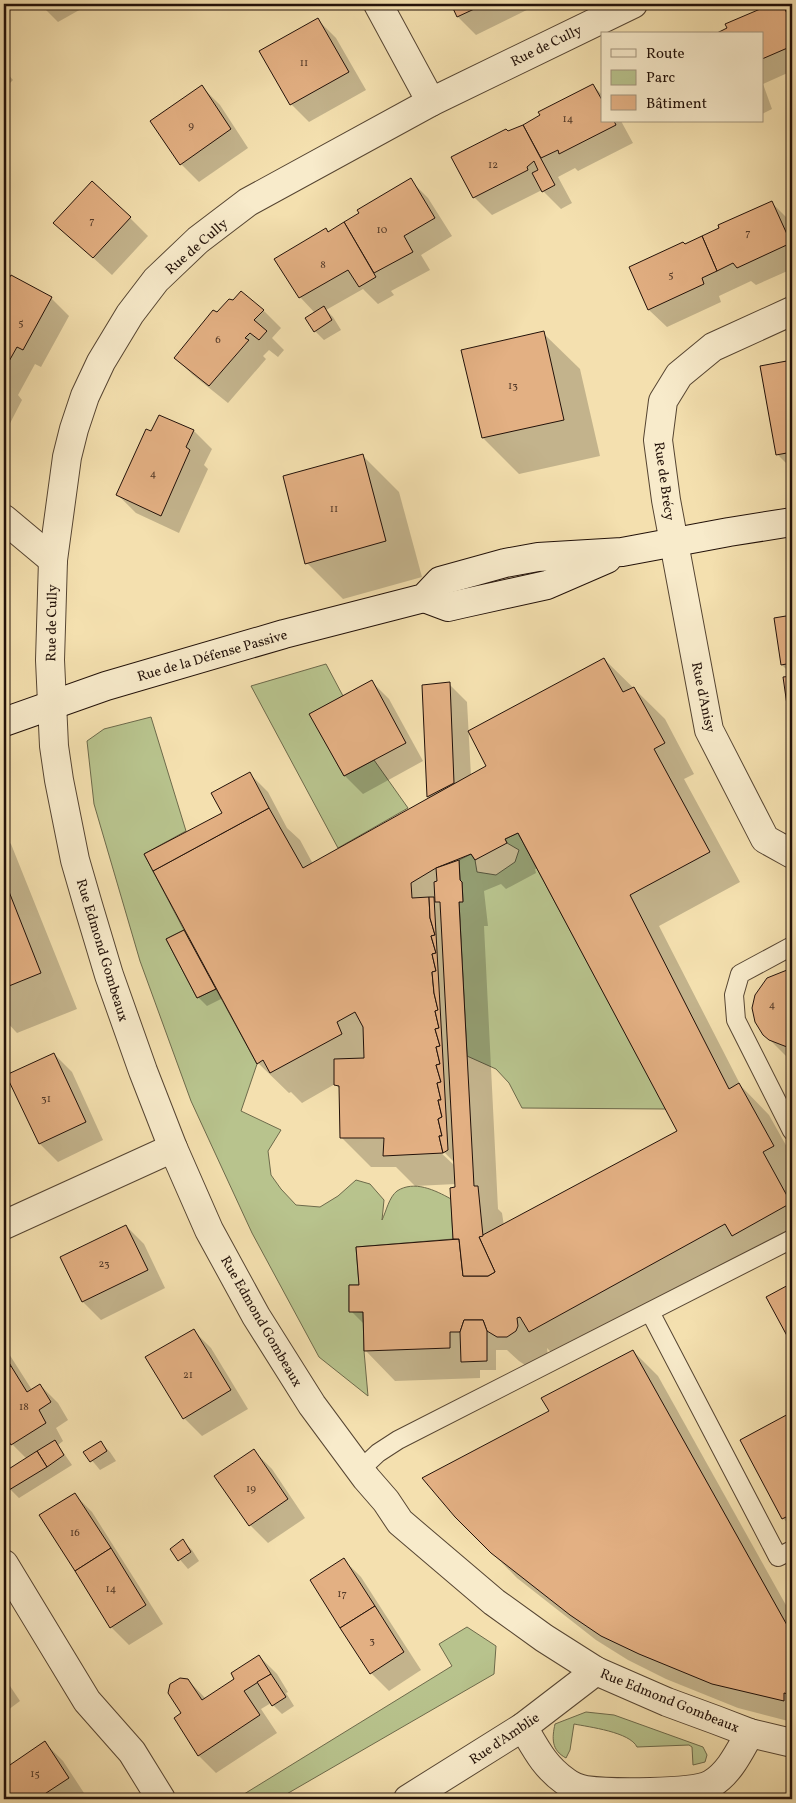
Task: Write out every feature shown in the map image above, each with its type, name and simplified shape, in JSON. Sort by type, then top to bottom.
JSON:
[{"type":"street","points":[[378,4],[431,102]]},
{"type":"street","name":"Rue de Cully","points":[[52,705],[50,660],[53,560],[66,457],[85,396],[101,362],[130,314],[156,280],[198,240],[248,202],[431,102],[633,4]]},
{"type":"street","name":"Rue de Brécy","points":[[674,543],[658,440],[663,401],[679,375],[713,347],[792,311]]},
{"type":"street","points":[[4,519],[53,560]]},
{"type":"street","name":"Rue de la Défense Passive","points":[[4,722],[106,686],[250,644],[424,598],[440,581],[487,567],[538,557],[622,552],[792,522]]},
{"type":"street","name":"Rue d'Anisy","points":[[674,543],[709,730],[765,839],[792,854]]},
{"type":"street","name":"Rue Edmond Gombeaux","points":[[52,705],[58,780],[75,860],[109,975],[143,1071],[173,1148],[210,1230],[256,1316],[312,1405],[400,1522],[494,1602],[544,1638],[596,1671],[667,1702],[750,1732],[792,1743]]},
{"type":"street","points":[[4,1225],[173,1148]]},
{"type":"street","points":[[4,1564],[87,1701],[132,1752],[161,1799]]},
{"type":"street","name":"Rue d'Amblie","points":[[408,1799],[523,1727],[596,1671]]},
{"type":"street","name":"Rue Edmond Gombeaux","points":[[523,1727],[545,1764],[566,1782],[583,1790],[626,1792],[687,1790],[710,1785],[724,1774],[750,1732]]},
{"type":"lane","points":[[792,946],[740,974],[734,995],[736,1020],[792,1131]]},
{"type":"lane","points":[[360,1470],[378,1453],[398,1440],[792,1239]]},
{"type":"lane","points":[[650,1312],[778,1557],[792,1550]]},
{"type":"green space","points":[[326,664],[343,696],[310,714],[344,776],[374,760],[408,808],[338,848],[251,686]]},
{"type":"green space","points":[[151,717],[186,831],[144,854],[184,930],[166,939],[197,998],[216,989],[257,1064],[241,1111],[281,1130],[268,1151],[271,1175],[296,1205],[320,1207],[338,1196],[356,1180],[370,1184],[384,1200],[382,1220],[392,1197],[397,1191],[410,1186],[438,1192],[451,1199],[453,1239],[356,1247],[359,1285],[349,1285],[349,1311],[363,1312],[368,1396],[319,1357],[252,1233],[191,1101],[140,961],[94,804],[87,741],[104,729]]},
{"type":"green space","points":[[518,833],[666,1109],[522,1108],[509,1083],[496,1069],[467,1056],[459,902],[463,901],[459,860],[471,854],[475,860],[477,872],[496,875],[515,862],[519,850],[507,843],[505,839]]},
{"type":"green space","points":[[467,1627],[496,1646],[494,1674],[278,1799],[236,1799],[452,1666],[439,1644]]},
{"type":"green space","points":[[586,1712],[614,1715],[703,1747],[707,1755],[705,1762],[693,1765],[692,1747],[689,1745],[637,1747],[626,1737],[618,1734],[574,1724],[570,1750],[566,1758],[555,1747],[553,1734],[555,1724]]},
{"type":"building","points":[[451,4],[485,4],[457,17]]},
{"type":"building","points":[[772,4],[783,4],[792,26],[792,46],[764,58],[764,32],[719,32],[727,28],[725,24]]},
{"type":"building","points":[[318,18],[349,72],[290,105],[259,51]]},
{"type":"building","points":[[593,84],[601,98],[601,122],[614,122],[616,125],[559,154],[558,150],[541,158],[523,125],[540,115],[538,112]]},
{"type":"building","points":[[202,85],[231,129],[180,165],[150,121]]},
{"type":"building","points":[[523,125],[555,185],[542,192],[532,173],[538,170],[534,161],[527,167],[528,170],[473,198],[451,157],[506,129],[508,131]]},
{"type":"building","points":[[411,178],[435,218],[404,236],[413,252],[374,273],[344,222],[359,213],[357,210]]},
{"type":"building","points":[[92,181],[131,217],[93,258],[53,223]]},
{"type":"building","points":[[772,201],[791,243],[737,268],[733,263],[717,271],[702,236],[719,228],[718,225]]},
{"type":"building","points":[[344,222],[376,277],[359,287],[348,270],[299,298],[274,259],[326,228],[328,232]]},
{"type":"building","points":[[702,236],[717,271],[702,278],[704,284],[648,310],[629,267],[683,242],[685,244]]},
{"type":"building","points":[[11,275],[52,297],[23,350],[17,347],[8,363],[4,361],[4,287]]},
{"type":"building","points":[[241,291],[264,310],[254,320],[267,331],[259,340],[250,333],[245,338],[249,340],[209,386],[174,358],[213,310],[217,312],[229,299],[233,300]]},
{"type":"building","points":[[324,306],[332,320],[314,332],[305,318]]},
{"type":"building","points":[[544,331],[564,420],[482,438],[461,350]]},
{"type":"building","points":[[792,360],[792,452],[776,455],[760,366]]},
{"type":"building","points":[[159,415],[194,430],[186,447],[190,450],[161,516],[116,495],[146,429],[151,431]]},
{"type":"building","points":[[363,454],[386,541],[305,564],[283,476]]},
{"type":"building","points":[[792,615],[792,663],[781,665],[774,618]]},
{"type":"building","points":[[604,658],[623,692],[634,687],[665,743],[654,749],[710,852],[630,895],[729,1089],[739,1083],[774,1146],[763,1152],[791,1203],[732,1236],[725,1224],[529,1332],[520,1317],[517,1318],[518,1326],[516,1331],[507,1337],[497,1337],[487,1331],[483,1320],[464,1320],[460,1332],[450,1332],[450,1348],[364,1351],[363,1312],[349,1312],[349,1285],[359,1285],[356,1247],[459,1239],[463,1276],[488,1276],[495,1272],[479,1237],[677,1131],[518,833],[505,839],[507,843],[475,860],[471,854],[436,868],[411,883],[412,898],[429,897],[430,918],[435,935],[431,936],[436,953],[432,954],[436,971],[432,972],[438,1010],[435,1011],[439,1028],[435,1029],[440,1046],[436,1047],[440,1064],[436,1065],[441,1082],[437,1083],[442,1117],[438,1119],[443,1153],[383,1156],[384,1138],[340,1138],[339,1086],[334,1085],[334,1059],[364,1058],[363,1027],[355,1012],[337,1022],[342,1034],[270,1073],[263,1060],[257,1064],[153,871],[269,808],[303,868],[486,766],[468,731]]},
{"type":"building","points":[[792,676],[792,725],[790,726],[783,677]]},
{"type":"building","points":[[372,680],[406,743],[344,776],[309,714]]},
{"type":"building","points":[[450,682],[454,783],[427,797],[422,685]]},
{"type":"building","points":[[250,772],[269,808],[153,871],[144,854],[222,813],[211,793]]},
{"type":"building","points":[[459,860],[463,902],[459,902],[474,1186],[478,1186],[483,1236],[479,1237],[495,1272],[488,1276],[463,1276],[459,1239],[453,1239],[450,1188],[455,1187],[440,902],[435,902],[434,882],[437,881],[436,868]]},
{"type":"building","points":[[4,879],[41,973],[4,988]]},
{"type":"building","points":[[429,897],[434,897],[448,1150],[443,1153],[438,1119],[442,1117],[437,1083],[441,1082],[436,1065],[440,1064],[436,1047],[440,1046],[435,1029],[439,1028],[435,1011],[438,1010],[432,972],[436,971],[432,954],[436,953],[431,936],[435,935],[430,918]]},
{"type":"building","points":[[184,930],[216,989],[197,998],[166,939]]},
{"type":"building","points":[[792,968],[792,1047],[787,1047],[769,1040],[763,1035],[755,1022],[752,1008],[755,995],[767,978]]},
{"type":"building","points":[[54,1053],[86,1122],[39,1144],[6,1075]]},
{"type":"building","points":[[126,1225],[148,1270],[82,1302],[60,1257]]},
{"type":"building","points":[[792,1283],[792,1345],[766,1297]]},
{"type":"building","points":[[464,1320],[483,1320],[487,1331],[487,1361],[461,1362],[460,1332]]},
{"type":"building","points":[[194,1329],[231,1390],[183,1419],[145,1357]]},
{"type":"building","points":[[633,1350],[792,1634],[792,1695],[784,1693],[784,1701],[712,1684],[601,1636],[570,1615],[491,1553],[455,1517],[422,1478],[549,1411],[541,1398]]},
{"type":"building","points":[[4,1354],[11,1366],[4,1371]]},
{"type":"building","points":[[11,1366],[27,1392],[40,1384],[51,1402],[39,1410],[46,1423],[11,1445],[4,1433],[4,1371]]},
{"type":"building","points":[[792,1412],[792,1514],[782,1519],[740,1440]]},
{"type":"building","points":[[55,1440],[64,1455],[47,1467],[37,1451]]},
{"type":"building","points":[[101,1441],[107,1451],[90,1462],[83,1452]]},
{"type":"building","points":[[254,1449],[288,1499],[249,1526],[214,1476]]},
{"type":"building","points":[[37,1451],[47,1467],[9,1490],[4,1481],[4,1472]]},
{"type":"building","points":[[75,1493],[111,1548],[75,1571],[39,1515]]},
{"type":"building","points":[[183,1539],[191,1552],[178,1561],[170,1549]]},
{"type":"building","points":[[111,1548],[146,1605],[110,1628],[75,1571]]},
{"type":"building","points":[[344,1558],[375,1606],[340,1628],[310,1580]]},
{"type":"building","points":[[375,1606],[404,1652],[370,1674],[340,1628]]},
{"type":"building","points":[[259,1655],[271,1674],[244,1691],[260,1715],[198,1756],[174,1718],[181,1713],[168,1693],[170,1684],[180,1678],[188,1679],[202,1700],[234,1679],[231,1673]]},
{"type":"building","points":[[271,1674],[286,1697],[272,1706],[257,1682]]},
{"type":"building","points":[[45,1741],[69,1778],[37,1799],[4,1799],[4,1769]]}]
